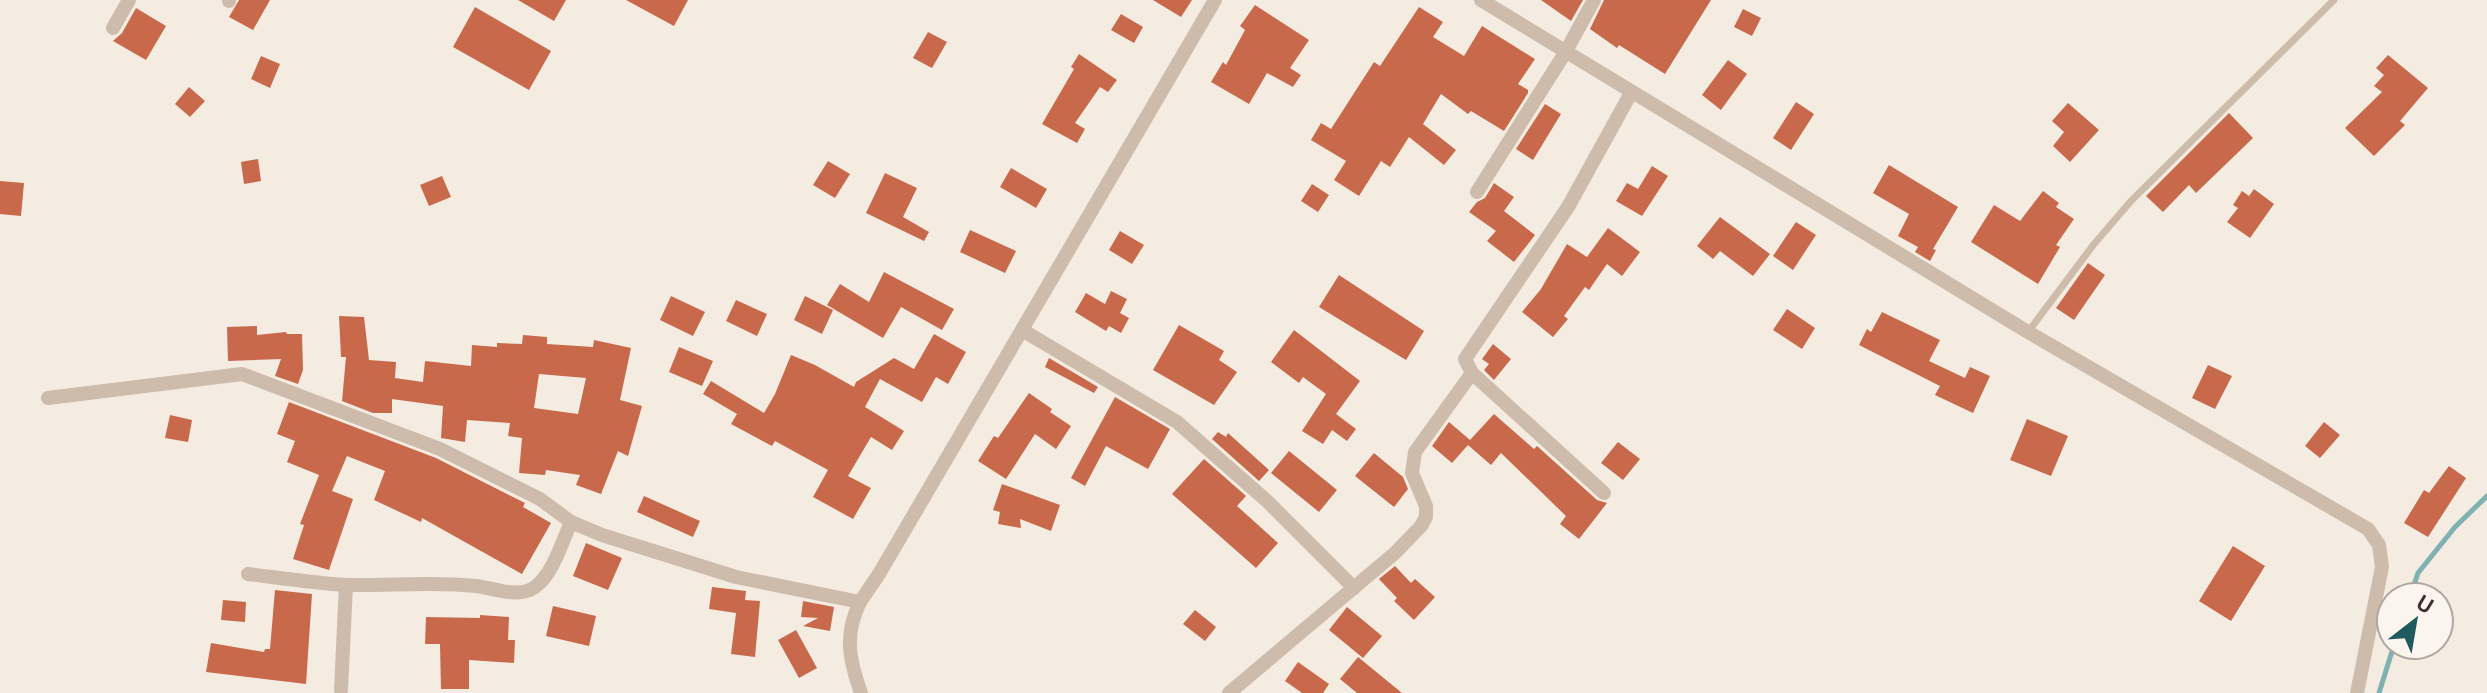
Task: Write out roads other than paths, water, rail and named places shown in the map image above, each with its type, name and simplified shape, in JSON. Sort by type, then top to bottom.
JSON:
[{"type":"street","points":[[113,28],[129,0]]},
{"type":"street","points":[[861,693],[850,660],[849,638],[851,621],[860,602],[1215,0]]},
{"type":"street","points":[[1481,0],[2028,332],[2368,529],[2379,545],[2382,567],[2357,693]]},
{"type":"street","points":[[1477,192],[1565,53],[1594,0]]},
{"type":"street","points":[[1604,493],[1472,373],[1465,359],[1568,207],[1631,93]]},
{"type":"street","points":[[1022,330],[1177,422],[1267,501],[1354,588]]},
{"type":"street","points":[[1229,693],[1408,542],[1426,517],[1426,506],[1412,473],[1415,452],[1472,373]]},
{"type":"street","points":[[48,398],[242,374],[440,449],[540,499],[571,522],[633,547],[736,577],[860,602]]},
{"type":"street","points":[[248,574],[346,585],[435,583],[480,586],[504,592],[533,589],[548,570],[571,522]]},
{"type":"street","points":[[341,690],[346,585]]},
{"type":"lane","points":[[2028,332],[2094,244],[2131,201],[2334,0]]},
{"type":"waterway","points":[[2415,581],[2418,573],[2455,527],[2487,496]]},
{"type":"waterway","points":[[2379,693],[2389,661]]}]
